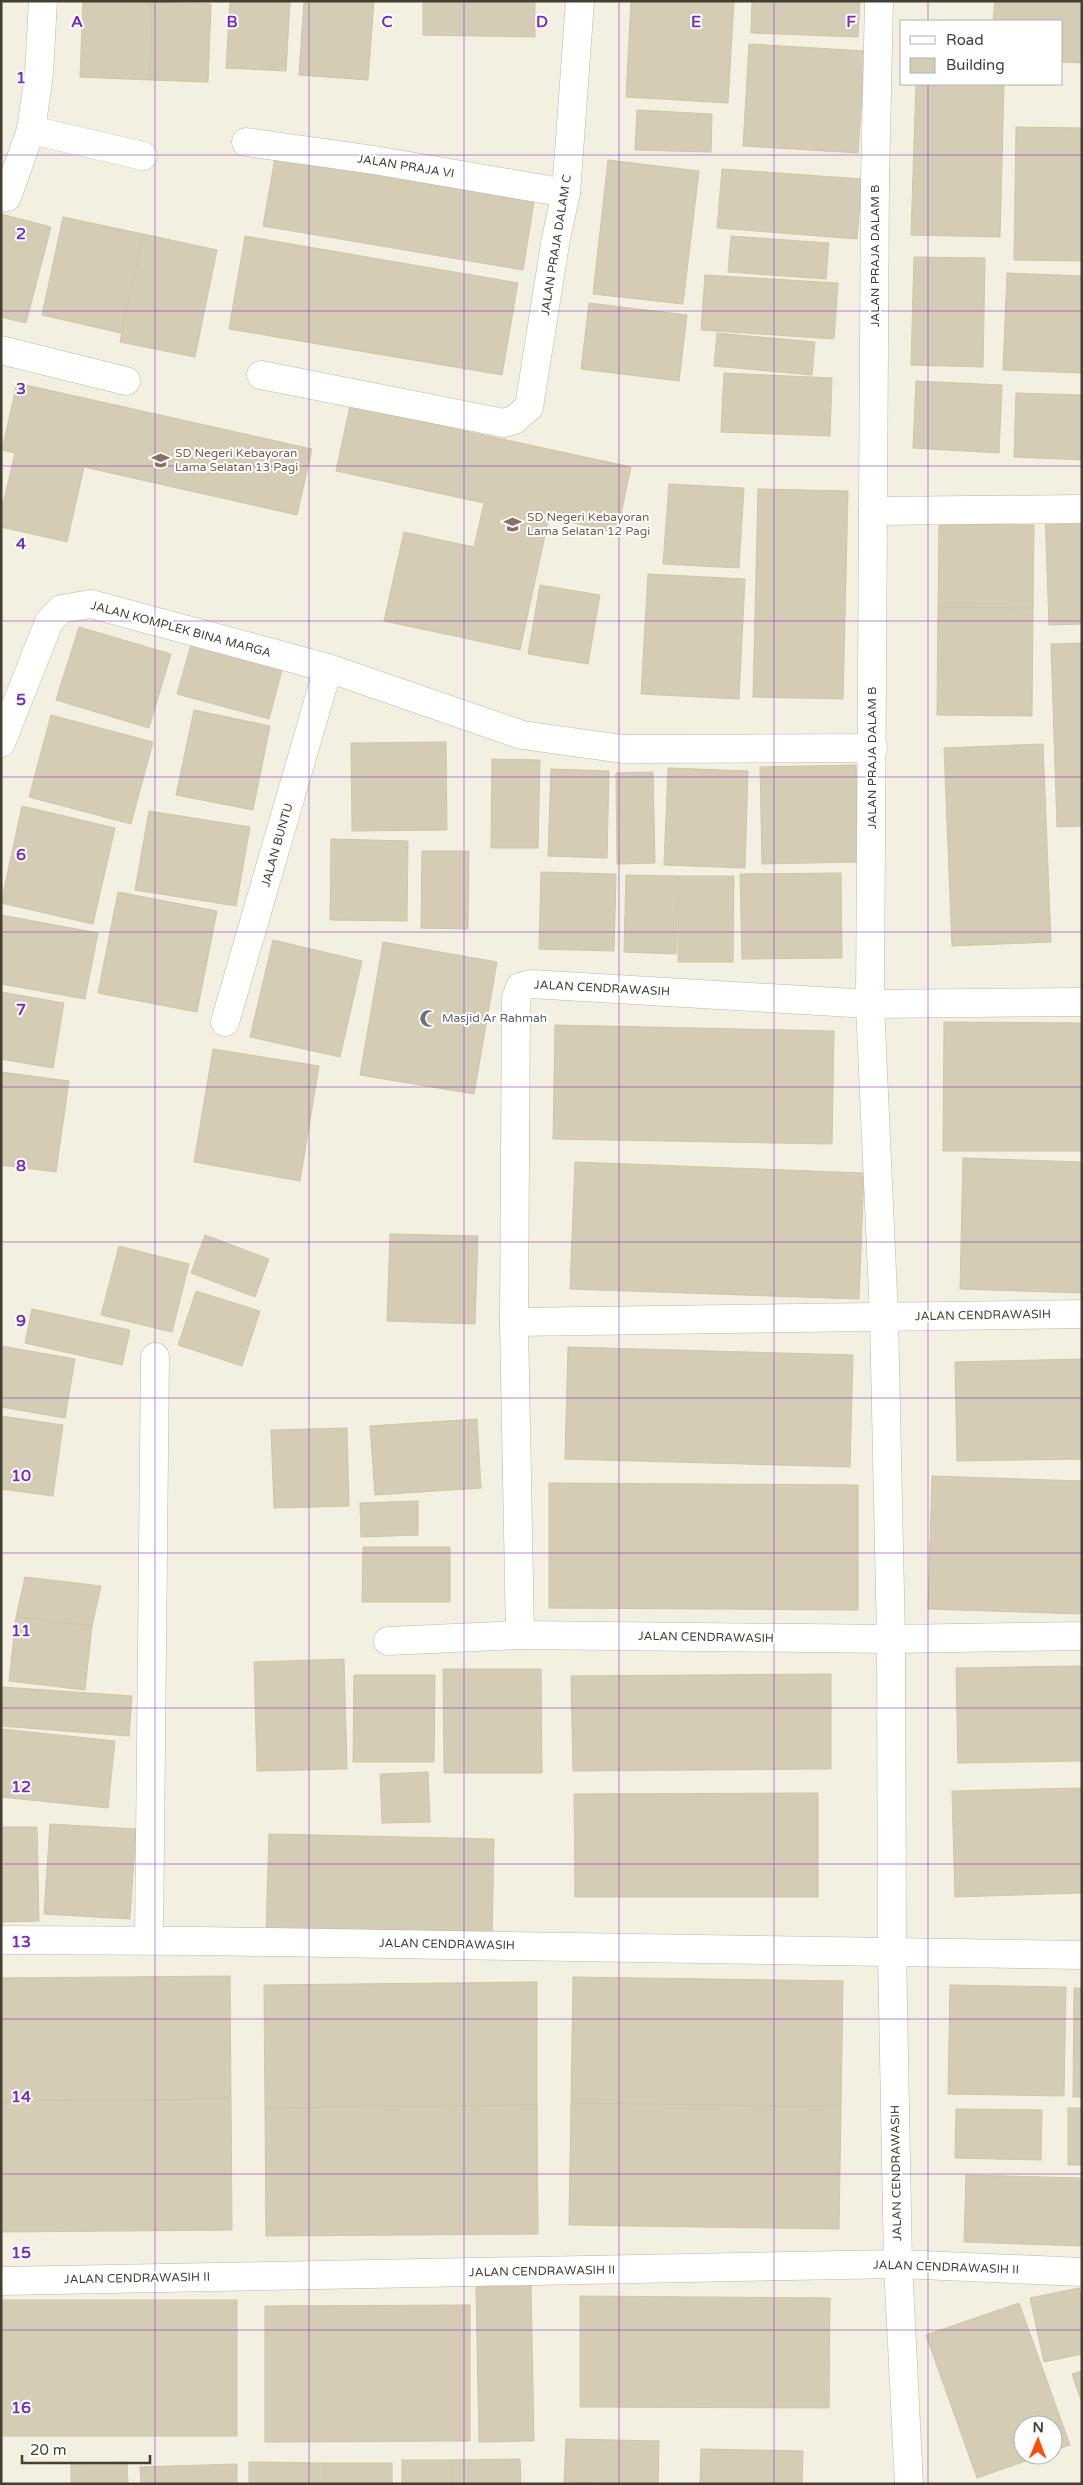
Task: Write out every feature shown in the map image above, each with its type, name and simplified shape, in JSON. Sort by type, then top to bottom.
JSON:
[{"type":"street","points":[[1,198],[7,197],[31,130],[39,74],[43,1]]},
{"type":"street","name":"JALAN PRAJA DALAM C","points":[[261,375],[504,423],[514,420],[529,406],[556,238],[566,193],[580,1]]},
{"type":"street","name":"JALAN PRAJA DALAM B","points":[[870,1004],[875,180],[878,1]]},
{"type":"street","points":[[31,130],[143,156]]},
{"type":"street","name":"JALAN PRAJA VI","points":[[246,142],[365,159],[566,193]]},
{"type":"street","points":[[1,350],[126,381]]},
{"type":"street","points":[[873,511],[1082,508]]},
{"type":"street","name":"JALAN KOMPLEK BINA MARGA","points":[[1,743],[48,622],[62,609],[91,604],[328,668],[522,735],[623,749],[873,748]]},
{"type":"street","name":"JALAN BUNTU","points":[[225,1022],[328,668]]},
{"type":"street","name":"JALAN CENDRAWASIH","points":[[520,1635],[514,1322],[516,998],[520,987],[531,984],[870,1004],[1082,1002]]},
{"type":"street","name":"JALAN CENDRAWASIH","points":[[870,1004],[884,1317],[891,1639],[892,1951],[898,2264],[909,2484]]},
{"type":"street","name":"JALAN CENDRAWASIH","points":[[514,1322],[1082,1314]]},
{"type":"street","points":[[149,1940],[155,1357]]},
{"type":"street","name":"JALAN CENDRAWASIH","points":[[388,1641],[520,1635],[891,1639],[1082,1636]]},
{"type":"street","name":"JALAN CENDRAWASIH","points":[[1,1940],[149,1940],[1082,1955]]},
{"type":"street","name":"JALAN CENDRAWASIH II","points":[[1,2281],[898,2264],[1082,2272]]},
{"type":"building","points":[[83,1],[152,2],[150,80],[80,77]]},
{"type":"building","points":[[230,1],[290,1],[286,71],[226,68]]},
{"type":"building","points":[[304,1],[374,1],[368,80],[299,75]]},
{"type":"building","points":[[423,1],[535,1],[535,37],[423,35]]},
{"type":"building","points":[[631,1],[734,1],[728,103],[626,97]]},
{"type":"building","points":[[752,1],[860,1],[858,37],[751,33]]},
{"type":"building","points":[[995,1],[1082,1],[1082,63],[1063,62],[1063,20],[993,20]]},
{"type":"building","points":[[152,2],[211,4],[208,82],[150,80]]},
{"type":"building","points":[[749,44],[865,51],[858,153],[743,146]]},
{"type":"building","points":[[916,85],[1004,85],[1000,237],[911,235]]},
{"type":"building","points":[[637,110],[712,114],[711,152],[635,150]]},
{"type":"building","points":[[1016,127],[1082,128],[1082,261],[1014,260]]},
{"type":"building","points":[[276,152],[535,196],[523,270],[263,226]]},
{"type":"building","points":[[608,160],[699,171],[683,304],[593,294]]},
{"type":"building","points":[[722,169],[862,179],[857,239],[717,228]]},
{"type":"building","points":[[1,214],[51,227],[26,323],[1,317]]},
{"type":"building","points":[[63,217],[143,234],[121,333],[42,315]]},
{"type":"building","points":[[143,234],[217,250],[195,357],[120,342]]},
{"type":"building","points":[[245,236],[518,283],[502,375],[229,329]]},
{"type":"building","points":[[731,236],[829,243],[826,279],[728,272]]},
{"type":"building","points":[[914,257],[985,258],[983,367],[911,365]]},
{"type":"building","points":[[1007,273],[1082,276],[1082,373],[1003,370]]},
{"type":"building","points":[[705,275],[838,283],[834,339],[701,330]]},
{"type":"building","points":[[589,303],[687,315],[679,381],[581,369]]},
{"type":"building","points":[[717,333],[815,342],[812,375],[714,366]]},
{"type":"building","points":[[724,373],[832,378],[830,436],[721,432]]},
{"type":"building","points":[[916,381],[1002,385],[999,453],[913,448]]},
{"type":"building","name":"SD Negeri Kebayoran Lama Selatan 13 Pagi","points":[[17,383],[312,449],[297,515],[84,467],[67,542],[1,527],[1,513],[15,453],[2,450]]},
{"type":"building","points":[[1016,393],[1082,395],[1082,460],[1014,457]]},
{"type":"building","name":"SD Negeri Kebayoran Lama Selatan 12 Pagi","points":[[350,406],[631,467],[617,533],[549,517],[520,650],[384,621],[404,532],[474,547],[484,503],[336,471]]},
{"type":"building","points":[[669,484],[744,488],[739,568],[663,564]]},
{"type":"building","points":[[758,489],[848,491],[843,699],[753,697]]},
{"type":"building","points":[[1082,512],[1082,624],[1049,625],[1045,513]]},
{"type":"building","points":[[939,524],[1034,525],[1033,608],[938,607]]},
{"type":"building","points":[[648,574],[745,579],[739,699],[641,694]]},
{"type":"building","points":[[540,585],[600,595],[588,664],[528,654]]},
{"type":"building","points":[[938,607],[1033,608],[1032,716],[937,715]]},
{"type":"building","points":[[79,627],[171,654],[149,728],[56,700]]},
{"type":"building","points":[[193,638],[284,663],[269,719],[177,694]]},
{"type":"building","points":[[1082,643],[1082,826],[1057,827],[1051,644]]},
{"type":"building","points":[[194,710],[270,726],[253,810],[176,795]]},
{"type":"building","points":[[51,715],[153,742],[131,824],[29,797]]},
{"type":"building","points":[[446,742],[447,830],[352,831],[351,743]]},
{"type":"building","points":[[1043,744],[1051,942],[952,946],[944,748]]},
{"type":"building","points":[[492,759],[540,760],[538,848],[491,848]]},
{"type":"building","points":[[856,765],[858,862],[762,864],[760,767]]},
{"type":"building","points":[[668,768],[748,771],[745,868],[664,865]]},
{"type":"building","points":[[551,769],[609,771],[607,858],[548,856]]},
{"type":"building","points":[[653,772],[655,863],[617,864],[616,773]]},
{"type":"building","points":[[22,806],[115,828],[93,924],[1,903]]},
{"type":"building","points":[[149,811],[250,827],[236,906],[135,890]]},
{"type":"building","points":[[331,839],[408,841],[407,921],[330,920]]},
{"type":"building","points":[[422,851],[469,851],[468,929],[421,928]]},
{"type":"building","points":[[541,872],[616,874],[614,951],[539,949]]},
{"type":"building","points":[[841,873],[842,958],[742,959],[740,874]]},
{"type":"building","points":[[626,875],[678,876],[676,954],[624,952]]},
{"type":"building","points":[[678,876],[734,876],[733,962],[678,962]]},
{"type":"building","points":[[118,892],[217,911],[197,1012],[98,993]]},
{"type":"building","points":[[1,915],[98,933],[85,999],[1,984]]},
{"type":"building","points":[[273,940],[362,961],[340,1057],[250,1037]]},
{"type":"building","name":"Masjid Ar Rahmah","points":[[383,942],[497,962],[474,1094],[360,1075]]},
{"type":"building","points":[[1,992],[64,1003],[53,1068],[1,1059]]},
{"type":"building","points":[[944,1022],[1082,1023],[1082,1151],[943,1151]]},
{"type":"building","points":[[555,1025],[834,1031],[832,1144],[553,1139]]},
{"type":"building","points":[[213,1049],[319,1066],[300,1181],[194,1162]]},
{"type":"building","points":[[1,1072],[69,1081],[56,1172],[1,1165]]},
{"type":"building","points":[[963,1158],[1082,1162],[1082,1293],[960,1289]]},
{"type":"building","points":[[575,1162],[864,1173],[859,1299],[570,1289]]},
{"type":"building","points":[[390,1234],[478,1236],[475,1324],[387,1321]]},
{"type":"building","points":[[205,1235],[269,1259],[255,1297],[191,1273]]},
{"type":"building","points":[[119,1246],[189,1264],[172,1332],[101,1315]]},
{"type":"building","points":[[196,1291],[260,1311],[242,1366],[178,1345]]},
{"type":"building","points":[[32,1309],[130,1330],[122,1365],[25,1343]]},
{"type":"building","points":[[1,1346],[75,1359],[65,1418],[1,1407]]},
{"type":"building","points":[[568,1347],[853,1355],[850,1467],[565,1459]]},
{"type":"building","points":[[1082,1359],[1082,1459],[957,1461],[955,1362]]},
{"type":"building","points":[[1,1416],[63,1425],[53,1496],[1,1489]]},
{"type":"building","points":[[477,1419],[481,1488],[375,1495],[370,1426]]},
{"type":"building","points":[[347,1428],[349,1506],[274,1508],[271,1430]]},
{"type":"building","points":[[932,1476],[1082,1481],[1082,1614],[928,1609]]},
{"type":"building","points":[[549,1483],[858,1485],[858,1610],[549,1608]]},
{"type":"building","points":[[418,1501],[418,1535],[361,1537],[360,1503]]},
{"type":"building","points":[[363,1547],[450,1547],[450,1602],[362,1602]]},
{"type":"building","points":[[25,1577],[101,1586],[92,1626],[16,1617]]},
{"type":"building","points":[[16,1617],[92,1626],[85,1690],[9,1681]]},
{"type":"building","points":[[344,1659],[347,1769],[257,1771],[254,1662]]},
{"type":"building","points":[[1082,1666],[1082,1761],[958,1763],[956,1668]]},
{"type":"building","points":[[443,1669],[541,1669],[542,1773],[444,1773]]},
{"type":"building","points":[[831,1674],[831,1769],[573,1771],[571,1676]]},
{"type":"building","points":[[354,1675],[435,1675],[434,1762],[353,1762]]},
{"type":"building","points":[[2,1687],[132,1696],[129,1736],[1,1726]]},
{"type":"building","points":[[1,1729],[115,1741],[108,1808],[1,1797]]},
{"type":"building","points":[[428,1772],[430,1822],[382,1823],[380,1774]]},
{"type":"building","points":[[1082,1788],[1082,1893],[955,1897],[952,1791]]},
{"type":"building","points":[[818,1793],[818,1897],[575,1897],[574,1794]]},
{"type":"building","points":[[50,1824],[136,1829],[130,1919],[44,1914]]},
{"type":"building","points":[[1,1827],[37,1827],[39,1921],[1,1922]]},
{"type":"building","points":[[269,1834],[494,1839],[492,1939],[266,1933]]},
{"type":"building","points":[[230,1976],[231,2099],[1,2101],[1,1978]]},
{"type":"building","points":[[573,1977],[843,1981],[841,2107],[571,2103]]},
{"type":"building","points":[[537,1982],[537,2105],[265,2108],[264,1985]]},
{"type":"building","points":[[950,1985],[1066,1987],[1064,2096],[948,2094]]},
{"type":"building","points":[[1074,1988],[1082,1988],[1082,2097],[1073,2097]]},
{"type":"building","points":[[231,2099],[232,2230],[1,2232],[1,2101]]},
{"type":"building","points":[[571,2103],[841,2107],[839,2229],[569,2225]]},
{"type":"building","points":[[537,2105],[538,2234],[266,2236],[265,2108]]},
{"type":"building","points":[[1068,2108],[1082,2108],[1082,2165],[1068,2165]]},
{"type":"building","points":[[956,2109],[1042,2110],[1041,2160],[955,2158]]},
{"type":"building","points":[[966,2175],[1082,2178],[1082,2246],[964,2242]]},
{"type":"building","points":[[531,2285],[534,2441],[479,2442],[476,2287]]},
{"type":"building","points":[[1079,2288],[1082,2301],[1082,2354],[1044,2362],[1030,2298]]},
{"type":"building","points":[[580,2296],[830,2298],[829,2408],[580,2407]]},
{"type":"building","points":[[1,2300],[237,2300],[237,2436],[1,2436]]},
{"type":"building","points":[[1019,2303],[1059,2415],[1013,2415],[1014,2465],[977,2478],[926,2335]]},
{"type":"building","points":[[470,2305],[470,2441],[265,2442],[265,2306]]},
{"type":"building","points":[[1082,2371],[1082,2403],[1072,2374]]},
{"type":"building","points":[[1063,2426],[1070,2445],[1063,2447]]},
{"type":"building","points":[[566,2439],[659,2441],[658,2484],[564,2482]]},
{"type":"building","points":[[701,2449],[803,2451],[802,2484],[700,2483]]},
{"type":"building","points":[[520,2459],[521,2484],[452,2484],[452,2460]]},
{"type":"building","points":[[402,2460],[452,2460],[452,2484],[402,2484]]},
{"type":"building","points":[[127,2462],[128,2484],[71,2484],[71,2464]]},
{"type":"building","points":[[249,2462],[325,2463],[325,2484],[249,2484]]},
{"type":"building","points":[[325,2463],[392,2463],[392,2484],[325,2484]]},
{"type":"building","points":[[237,2464],[237,2484],[141,2484],[140,2467]]},
{"type":"place","name":"SD Negeri Kebayoran Lama Selatan 13 Pagi","points":[[161,460]]},
{"type":"place","name":"SD Negeri Kebayoran Lama Selatan 12 Pagi","points":[[513,524]]},
{"type":"place","name":"Masjid Ar Rahmah","points":[[428,1018]]}]
